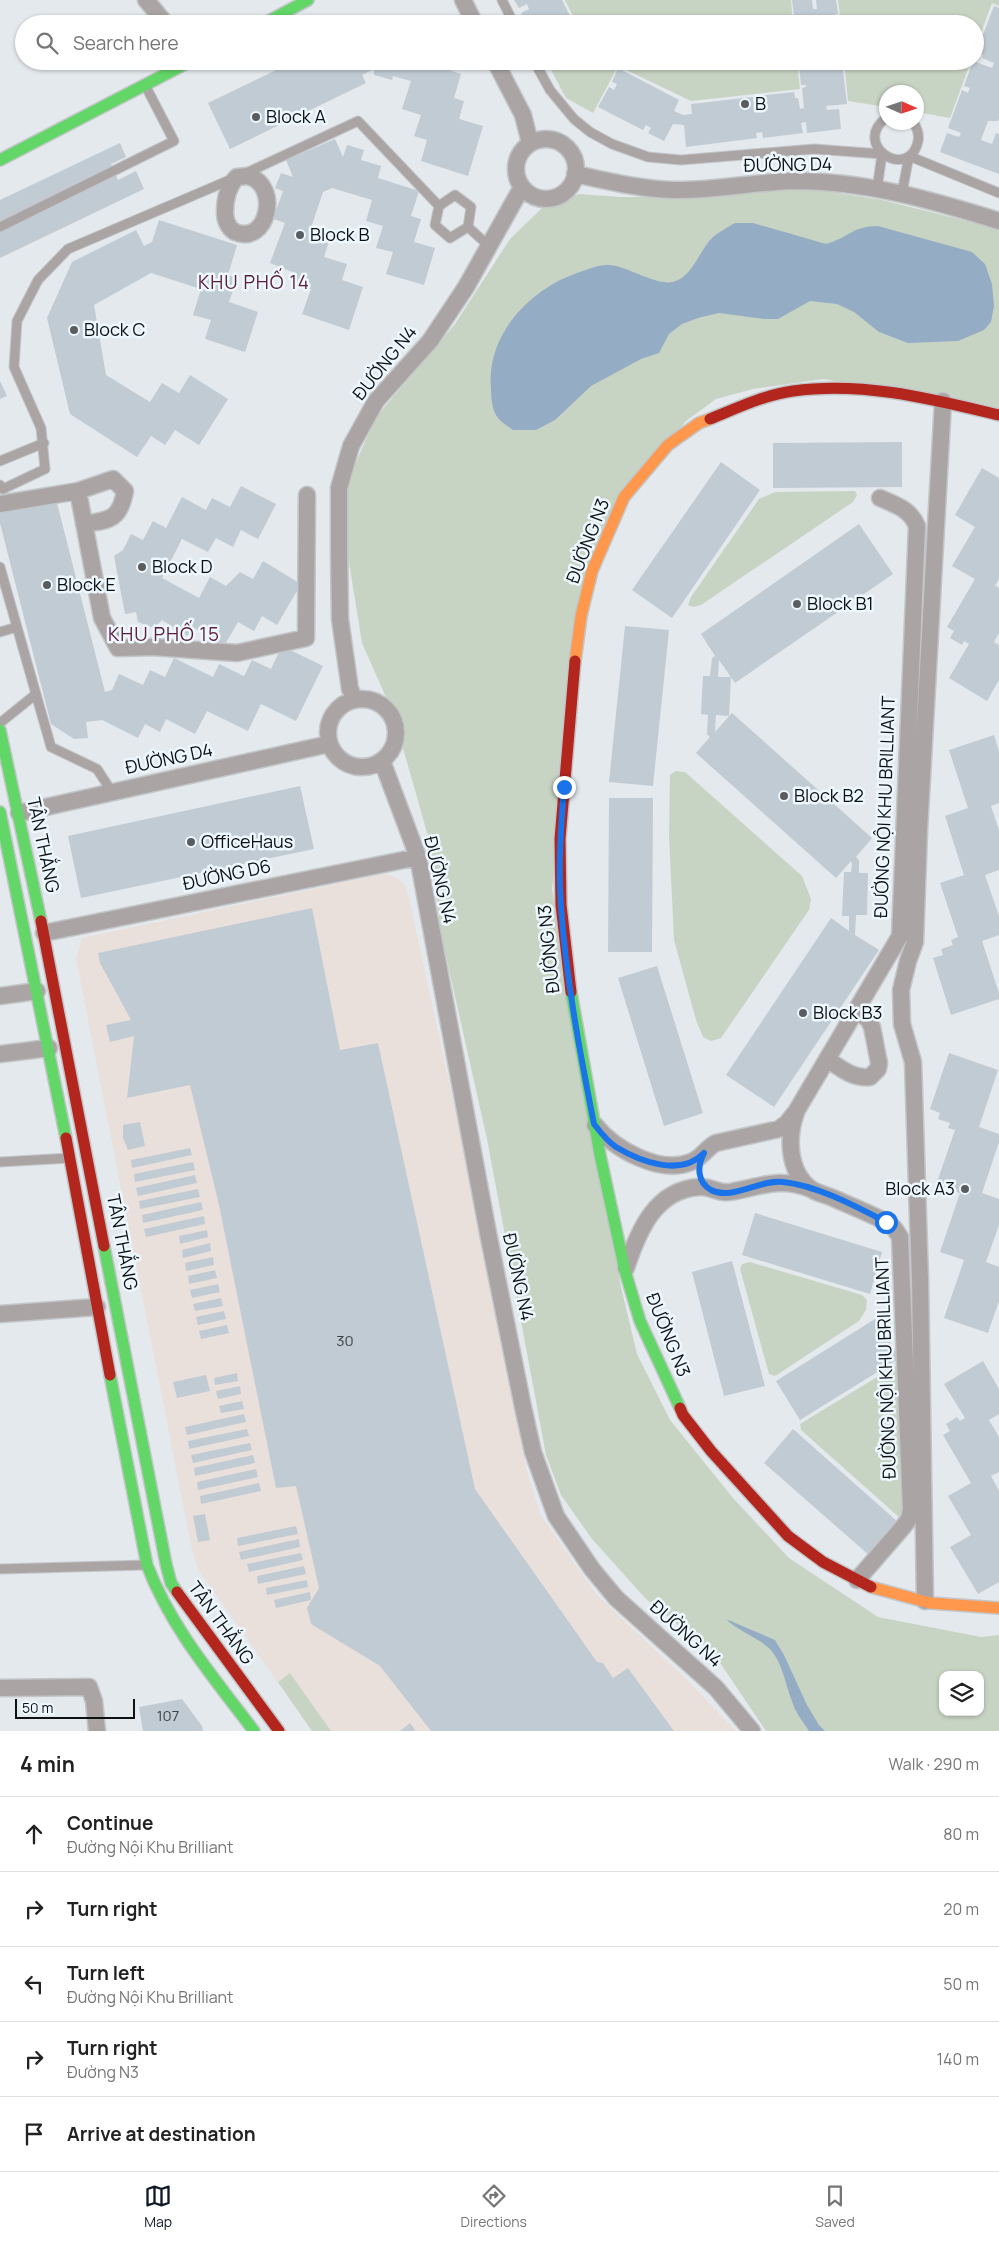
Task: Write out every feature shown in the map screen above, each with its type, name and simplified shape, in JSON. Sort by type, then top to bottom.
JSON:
[{"type":"street","points":[[146,0],[158,15]]},
{"type":"street","points":[[279,15],[308,0]]},
{"type":"street","points":[[463,0],[470,15]]},
{"type":"street","points":[[0,160],[173,70]]},
{"type":"street","points":[[500,70],[523,115],[530,143]]},
{"type":"street","points":[[539,140],[558,142],[572,155],[575,174],[572,184],[566,192],[558,197],[538,198],[522,188],[517,179],[516,168],[523,150],[530,143],[539,140]]},
{"type":"street","name":"ĐƯỜNG D4","points":[[575,174],[638,186],[672,190],[794,181],[877,189],[902,193],[999,221]]},
{"type":"street","name":"ĐƯỜNG N4","points":[[355,700],[350,688],[340,618],[339,559],[339,488],[351,446],[376,401],[430,341],[466,287],[522,188]]},
{"type":"street","name":"ĐƯỜNG N3","points":[[999,415],[943,401],[882,391],[821,388],[791,391],[758,400],[699,423],[668,445],[624,497],[592,571],[581,616],[573,674],[560,839],[560,905],[574,1012],[594,1124],[625,1270],[640,1321],[683,1415],[711,1451],[788,1536],[823,1562],[872,1588],[925,1602],[999,1608]]},
{"type":"street","points":[[925,1602],[920,1280],[913,1062],[902,1024],[901,990],[915,942],[919,830],[943,401]]},
{"type":"street","points":[[0,504],[78,491],[113,479],[126,491],[122,508],[110,520],[84,524]]},
{"type":"street","points":[[78,491],[102,618],[118,648],[153,646],[237,653],[306,638],[308,495]]},
{"type":"street","name":"ĐƯỜNG NỘI KHU BRILLIANT","points":[[594,1124],[604,1137],[616,1146],[648,1161],[669,1166],[682,1165],[698,1158],[716,1143],[774,1131],[787,1124],[900,936],[917,526],[913,516],[906,510],[880,498]]},
{"type":"street","points":[[355,700],[373,700],[390,713],[395,723],[394,746],[388,756],[368,767],[356,767],[346,763],[336,756],[329,744],[330,723],[334,713],[342,705],[355,700]]},
{"type":"street","name":"TÂN THẮNG","points":[[0,730],[44,933],[171,1583],[278,1731]]},
{"type":"street","name":"ĐƯỜNG D4","points":[[21,820],[112,792],[329,744]]},
{"type":"street","name":"ĐƯỜNG N4","points":[[382,761],[418,857],[488,1233],[523,1407],[533,1452],[553,1509],[572,1542],[616,1598],[716,1688],[752,1731]]},
{"type":"street","points":[[1,823],[21,820]]},
{"type":"street","points":[[1,823],[21,820]]},
{"type":"street","name":"TÂN THẮNG","points":[[1,823],[8,884],[26,936],[147,1565],[154,1588],[166,1611],[254,1731]]},
{"type":"street","name":"ĐƯỜNG D6","points":[[44,933],[418,857]]},
{"type":"street","points":[[8,884],[33,880]]},
{"type":"street","points":[[26,936],[44,933]]},
{"type":"street","points":[[0,996],[37,991]]},
{"type":"street","points":[[827,1060],[852,1075],[862,1078],[870,1078],[878,1069],[879,1063],[872,1027],[868,1019],[856,1011]]},
{"type":"street","points":[[0,1054],[48,1048]]},
{"type":"street","name":"ĐƯỜNG NỘI KHU BRILLIANT","points":[[797,1110],[791,1124],[794,1163],[798,1173],[812,1189]]},
{"type":"street","points":[[774,1131],[782,1133],[791,1141]]},
{"type":"street","points":[[704,1153],[700,1160],[699,1172],[704,1183],[710,1189]]},
{"type":"street","points":[[779,1182],[790,1173],[794,1163]]},
{"type":"street","name":"ĐƯỜNG NỘI KHU BRILLIANT","points":[[625,1270],[637,1236],[652,1211],[673,1195],[699,1187],[728,1192],[779,1182],[812,1189],[886,1222],[894,1228],[900,1237],[902,1251],[911,1510],[909,1519],[903,1527],[857,1580]]},
{"type":"street","points":[[0,1314],[96,1306]]},
{"type":"street","points":[[0,1688],[89,1687],[94,1701],[97,1731]]},
{"type":"lane","points":[[502,0],[510,15]]},
{"type":"lane","points":[[539,70],[550,90],[574,119],[590,132],[612,144],[648,157],[681,160],[814,149],[882,154],[895,159],[908,156],[914,151],[919,138],[918,130]]},
{"type":"lane","points":[[0,227],[174,141],[145,85]]},
{"type":"lane","points":[[0,485],[3,489],[46,469],[41,428],[14,367],[17,320],[38,280],[68,249],[358,122],[439,206]]},
{"type":"lane","points":[[877,189],[882,154],[875,142],[875,135],[879,126]]},
{"type":"lane","points":[[902,193],[908,156]]},
{"type":"lane","points":[[908,156],[999,193]]},
{"type":"lane","points":[[455,195],[471,207],[468,227],[450,238],[435,225],[439,206],[455,195]]},
{"type":"lane","points":[[468,227],[490,247]]},
{"type":"lane","points":[[0,461],[44,443]]},
{"type":"lane","points":[[0,567],[50,747],[97,769],[112,792]]},
{"type":"lane","points":[[0,632],[17,627]]},
{"type":"lane","points":[[0,723],[36,694]]},
{"type":"lane","points":[[0,1162],[70,1158]]},
{"type":"lane","points":[[0,1569],[147,1565]]},
{"type":"shaded area","points":[[383,874],[394,876],[404,884],[409,898],[492,1278],[527,1470],[540,1514],[597,1595],[688,1681],[736,1731],[312,1731],[198,1569],[192,1550],[76,959],[82,938]]},
{"type":"green space","points":[[565,0],[791,0],[792,15],[572,15]]},
{"type":"green space","points":[[838,0],[999,0],[999,6],[992,3],[984,25],[984,15],[840,15]]},
{"type":"green space","points":[[551,70],[616,70],[593,113],[566,98]]},
{"type":"green space","points":[[626,70],[798,70],[800,89],[691,101]]},
{"type":"green space","points":[[845,70],[968,70],[950,118],[924,113],[924,85],[879,85],[879,106],[848,101]]},
{"type":"green space","points":[[770,186],[819,190],[882,200],[999,229],[999,408],[823,379],[753,389],[716,399],[686,421],[598,538],[552,889],[621,1287],[637,1354],[670,1420],[733,1498],[789,1558],[878,1617],[981,1637],[999,1635],[999,1731],[766,1731],[714,1654],[646,1599],[592,1539],[561,1495],[546,1455],[487,1139],[441,934],[428,836],[393,713],[362,643],[347,550],[348,480],[376,417],[455,324],[510,239],[542,208],[579,194],[620,197],[684,197]]},
{"type":"green space","points":[[855,491],[857,495],[853,502],[701,605],[693,607],[688,605],[691,597],[759,499],[775,492]]},
{"type":"green space","points":[[676,771],[685,772],[802,876],[811,899],[809,910],[721,1038],[711,1041],[703,1037],[696,1020],[674,940],[669,836],[670,775]]},
{"type":"green space","points":[[750,1262],[862,1295],[867,1300],[866,1310],[859,1321],[775,1376],[769,1374],[740,1269],[742,1264]]},
{"type":"green space","points":[[900,1363],[905,1510],[900,1518],[801,1430],[800,1424]]},
{"type":"green space","points":[[290,1673],[331,1731],[312,1731],[278,1682]]},
{"type":"water","points":[[735,223],[753,223],[826,244],[856,230],[878,226],[972,252],[985,264],[992,284],[994,306],[991,322],[984,330],[958,341],[908,343],[879,332],[854,312],[837,304],[810,301],[778,319],[719,313],[682,324],[669,334],[659,353],[641,359],[591,386],[555,420],[536,430],[513,430],[497,417],[491,392],[491,369],[496,350],[503,333],[527,303],[559,281],[603,265],[622,268],[658,281],[673,282],[686,275],[713,237]]},
{"type":"water","points":[[726,1619],[775,1640],[807,1705],[819,1725],[825,1731],[809,1731],[800,1718],[794,1708],[779,1662],[771,1650]]},
{"type":"building","points":[[514,0],[562,0],[570,15],[522,15],[521,13],[529,9],[527,4],[519,8]]},
{"type":"building","points":[[792,0],[812,0],[813,9],[817,9],[816,0],[836,0],[838,14],[794,15]]},
{"type":"building","points":[[994,6],[999,8],[999,118],[998,121],[988,121],[981,140],[992,144],[996,133],[999,134],[999,174],[940,152],[947,133],[959,137],[961,133],[948,128],[962,90],[968,93],[970,88],[964,86],[970,70],[984,70],[984,65],[992,68],[994,63],[984,59],[984,32]]},
{"type":"building","name":"Block A","points":[[276,70],[372,70],[362,75],[366,83],[230,149],[208,103]]},
{"type":"building","name":"Block A","points":[[374,70],[448,70],[461,74],[454,98],[464,101],[459,119],[483,126],[468,176],[421,161],[427,140],[414,136],[421,115],[402,109],[411,81],[393,76],[392,80],[374,75]]},
{"type":"building","name":"B","points":[[617,70],[622,70],[679,100],[674,111],[683,115],[692,114],[691,104],[753,97],[753,102],[759,101],[758,96],[794,92],[795,98],[798,98],[800,109],[804,108],[802,88],[806,87],[806,85],[801,85],[799,70],[843,70],[847,104],[826,106],[827,110],[839,109],[841,129],[807,133],[806,122],[801,123],[803,133],[763,138],[762,132],[756,133],[757,138],[686,147],[684,125],[673,124],[664,141],[648,133],[651,128],[646,125],[643,130],[598,107],[609,87],[614,90],[617,84],[612,82]]},
{"type":"building","name":"Block B","points":[[335,139],[343,157],[347,145],[364,150],[361,160],[381,166],[378,178],[419,191],[411,216],[421,219],[414,242],[435,248],[424,285],[386,274],[393,252],[376,248],[383,226],[366,221],[372,200],[332,188],[323,192],[310,231],[330,238],[324,257],[347,264],[342,280],[363,287],[349,330],[302,314],[311,289],[294,284],[295,273],[270,263],[285,223],[273,219],[283,191],[275,188],[281,173],[293,177],[286,160]]},
{"type":"building","points":[[120,143],[126,157],[111,164],[118,180],[136,171],[144,189],[0,258],[0,200]]},
{"type":"building","name":"Block C","points":[[159,220],[237,245],[228,275],[237,278],[229,302],[258,312],[245,352],[205,339],[211,320],[193,315],[201,289],[151,273],[94,305],[106,375],[150,402],[162,383],[179,393],[190,375],[228,399],[199,445],[175,430],[165,445],[151,436],[137,457],[70,414],[47,318],[72,262],[136,230],[144,246],[152,242]]},
{"type":"building","points":[[0,381],[7,396],[0,399]]},
{"type":"building","points":[[902,442],[902,487],[773,488],[773,443]]},
{"type":"building","points":[[721,462],[760,490],[672,618],[632,590]]},
{"type":"building","points":[[982,468],[999,478],[999,579],[995,585],[999,588],[999,633],[994,642],[999,645],[999,680],[987,701],[949,678],[969,644],[964,641],[962,645],[950,638],[954,631],[947,627],[975,579],[952,566],[975,527],[955,515]]},
{"type":"building","name":"Block D","points":[[241,486],[276,504],[258,539],[241,530],[233,547],[216,538],[208,552],[182,539],[162,578],[199,598],[210,577],[226,586],[240,572],[253,579],[263,561],[301,584],[277,625],[262,616],[254,631],[238,622],[224,646],[193,627],[187,636],[162,620],[154,628],[138,622],[136,612],[125,614],[114,556],[123,550],[131,534],[143,540],[153,521],[166,528],[182,497],[206,510],[212,498],[230,507]]},
{"type":"building","name":"Block E","points":[[56,499],[105,692],[112,690],[119,674],[143,685],[150,670],[165,677],[174,658],[213,677],[219,664],[244,676],[252,660],[271,669],[282,646],[323,666],[296,721],[261,704],[248,731],[207,711],[195,734],[166,719],[160,732],[145,724],[138,738],[102,720],[86,722],[88,738],[74,739],[51,724],[0,523],[0,513]]},
{"type":"building","points":[[859,524],[893,574],[735,683],[731,677],[729,716],[716,715],[715,732],[732,713],[872,838],[856,857],[859,860],[859,873],[868,873],[867,915],[856,915],[855,935],[879,950],[774,1107],[726,1075],[831,918],[849,931],[849,916],[842,916],[844,872],[851,872],[852,864],[851,861],[836,878],[696,753],[710,737],[707,734],[708,715],[701,714],[703,676],[710,676],[712,658],[715,656],[701,634]],"holes":[[[719,660],[731,677],[718,677]]]},
{"type":"building","points":[[625,626],[669,630],[653,786],[609,782]]},
{"type":"building","points":[[994,735],[999,751],[999,803],[991,806],[999,830],[999,870],[985,875],[999,916],[999,935],[982,941],[999,993],[999,999],[951,1015],[933,958],[943,955],[941,949],[953,945],[951,940],[958,937],[940,883],[964,875],[945,816],[968,808],[949,750]]},
{"type":"building","name":"OfficeHaus","points":[[300,786],[314,849],[81,898],[68,836]]},
{"type":"building","points":[[609,798],[653,798],[652,952],[608,952]]},
{"type":"building","points":[[312,908],[340,1050],[378,1043],[475,1489],[597,1662],[603,1663],[613,1678],[628,1668],[674,1731],[431,1731],[380,1666],[311,1624],[307,1608],[319,1588],[296,1486],[276,1488],[219,1205],[190,1085],[127,1098],[134,1036],[110,1042],[106,1025],[131,1020],[100,963],[98,953]]},
{"type":"building","points":[[657,966],[703,1113],[664,1126],[618,978]]},
{"type":"building","name":"Block A3","points":[[949,1053],[998,1070],[979,1127],[999,1134],[999,1142],[982,1193],[999,1199],[999,1225],[986,1262],[999,1267],[999,1301],[988,1333],[944,1318],[964,1260],[940,1252],[960,1193],[936,1185],[955,1130],[948,1128],[950,1123],[938,1119],[940,1113],[930,1109]]},
{"type":"building","points":[[140,1122],[145,1146],[128,1150],[123,1138],[123,1125]]},
{"type":"building","points":[[190,1148],[192,1155],[132,1168],[131,1160]]},
{"type":"building","points":[[193,1162],[195,1170],[135,1182],[134,1174]]},
{"type":"building","points":[[195,1175],[197,1183],[138,1196],[136,1188]]},
{"type":"building","points":[[198,1189],[200,1197],[140,1209],[139,1201]]},
{"type":"building","points":[[201,1202],[203,1210],[143,1223],[142,1215]]},
{"type":"building","points":[[755,1213],[882,1252],[870,1294],[742,1255]]},
{"type":"building","points":[[204,1216],[205,1224],[146,1237],[144,1229]]},
{"type":"building","points":[[207,1230],[208,1237],[180,1244],[179,1236]]},
{"type":"building","points":[[210,1243],[211,1251],[183,1258],[182,1250]]},
{"type":"building","points":[[213,1257],[214,1265],[186,1271],[185,1263]]},
{"type":"building","points":[[732,1261],[765,1386],[724,1396],[692,1272]]},
{"type":"building","points":[[215,1270],[217,1278],[189,1284],[188,1276]]},
{"type":"building","points":[[218,1284],[220,1292],[192,1298],[190,1290]]},
{"type":"building","points":[[221,1298],[223,1306],[195,1311],[193,1304]]},
{"type":"building","points":[[224,1311],[226,1319],[198,1325],[196,1317]]},
{"type":"building","points":[[875,1319],[900,1358],[800,1420],[776,1381]]},
{"type":"building","points":[[227,1325],[229,1333],[201,1339],[199,1331]]},
{"type":"building","points":[[983,1361],[999,1389],[999,1414],[989,1420],[999,1437],[999,1472],[991,1476],[999,1491],[999,1582],[978,1594],[950,1547],[971,1535],[948,1496],[971,1483],[943,1435],[950,1431],[946,1424],[957,1417],[960,1421],[965,1418],[944,1384]]},
{"type":"building","points":[[237,1373],[238,1381],[215,1385],[214,1378]]},
{"type":"building","points":[[206,1375],[210,1391],[177,1398],[173,1382]]},
{"type":"building","points":[[240,1386],[241,1394],[218,1399],[216,1391]]},
{"type":"building","points":[[242,1401],[244,1409],[221,1413],[219,1406]]},
{"type":"building","points":[[244,1414],[246,1422],[187,1435],[185,1427]]},
{"type":"building","points":[[247,1429],[249,1436],[189,1449],[188,1441]]},
{"type":"building","points":[[793,1429],[899,1523],[870,1556],[764,1463]]},
{"type":"building","points":[[250,1443],[252,1450],[193,1463],[191,1455]]},
{"type":"building","points":[[253,1455],[255,1463],[195,1476],[194,1468]]},
{"type":"building","points":[[256,1469],[258,1477],[198,1490],[197,1482]]},
{"type":"building","points":[[259,1483],[261,1491],[201,1504],[200,1496]]},
{"type":"building","points":[[205,1514],[210,1540],[198,1542],[193,1516]]},
{"type":"building","points":[[296,1526],[298,1534],[238,1546],[237,1538]]},
{"type":"building","points":[[299,1539],[300,1547],[241,1560],[239,1552]]},
{"type":"building","points":[[301,1553],[303,1560],[249,1572],[247,1564]]},
{"type":"building","points":[[304,1566],[306,1574],[258,1584],[257,1576]]},
{"type":"building","points":[[307,1580],[308,1587],[267,1595],[266,1588]]},
{"type":"building","points":[[310,1592],[311,1600],[276,1608],[274,1600]]},
{"type":"building","points":[[182,1699],[202,1726],[203,1731],[143,1731],[139,1707]]},
{"type":"building","points":[[410,1723],[414,1731],[400,1731]]},
{"type":"traffic: fast","points":[[280,15],[308,0]]},
{"type":"traffic: fast","points":[[0,160],[174,70]]},
{"type":"traffic: fast","points":[[0,730],[41,921]]},
{"type":"traffic: fast","points":[[0,812],[66,1138]]},
{"type":"traffic: fast","points":[[571,992],[600,1155],[625,1271],[640,1321],[680,1408]]},
{"type":"traffic: fast","points":[[104,1246],[166,1564],[171,1583],[177,1592]]},
{"type":"traffic: fast","points":[[110,1375],[147,1565],[168,1610],[194,1652],[254,1731]]},
{"type":"traffic: slow","points":[[575,661],[581,616],[592,571],[624,497],[668,445],[699,423],[710,419]]},
{"type":"traffic: slow","points":[[871,1587],[930,1603],[999,1608]]},
{"type":"traffic: jam","points":[[710,419],[751,402],[793,391],[845,388],[897,393],[999,415]]},
{"type":"traffic: jam","points":[[571,992],[561,905],[560,839],[575,661]]},
{"type":"traffic: jam","points":[[41,921],[104,1246]]},
{"type":"traffic: jam","points":[[66,1138],[110,1375]]},
{"type":"traffic: jam","points":[[680,1408],[683,1415],[711,1451],[788,1536],[823,1562],[871,1587]]},
{"type":"traffic: jam","points":[[177,1592],[279,1731]]},
{"type":"place","name":"B","points":[[745,104]]},
{"type":"place","name":"Block A","points":[[256,117]]},
{"type":"place","name":"Block B","points":[[300,235]]},
{"type":"place","name":"Block C","points":[[74,330]]},
{"type":"place","name":"Block D","points":[[142,567]]},
{"type":"place","name":"Block E","points":[[47,585]]},
{"type":"place","name":"Block B1","points":[[797,604]]},
{"type":"place","name":"Block B2","points":[[784,796]]},
{"type":"place","name":"OfficeHaus","points":[[191,842]]},
{"type":"place","name":"Block B3","points":[[803,1013]]},
{"type":"place","name":"Block A3","points":[[965,1189]]},
{"type":"district","name":"KHU PHỐ 14","points":[[254,282]]},
{"type":"district","name":"KHU PHỐ 15","points":[[164,634]]},
{"type":"route","points":[[564,787],[560,839],[560,905],[574,1012],[594,1124],[604,1137],[616,1146],[648,1161],[669,1166],[682,1165],[691,1162],[704,1153],[699,1166],[700,1177],[714,1191],[722,1193],[768,1183],[790,1183],[808,1188],[886,1222]]}]
